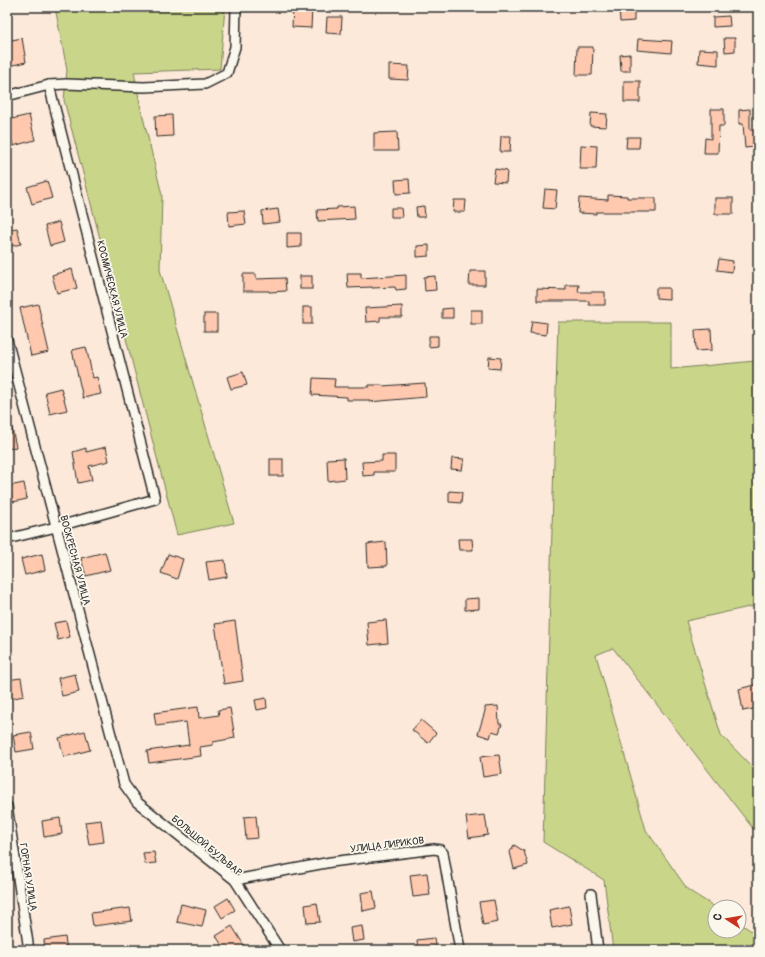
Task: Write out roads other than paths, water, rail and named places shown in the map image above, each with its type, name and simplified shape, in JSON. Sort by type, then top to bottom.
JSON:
[{"type":"street","points":[[7,96],[49,86],[66,84],[144,88],[205,84],[227,74],[235,47],[236,7]]},
{"type":"street","name":"КОСМИЧЕСКАЯ УЛИЦА","points":[[49,86],[155,499],[56,527]]},
{"type":"street","name":"ВОСКРЕСНАЯ УЛИЦА","points":[[7,340],[124,784]]},
{"type":"street","points":[[7,539],[56,527]]},
{"type":"street","name":"БОЛЬШОЙ БУЛЬВАР","points":[[124,784],[137,802],[235,880],[280,950]]},
{"type":"street","name":"ГОРНАЯ УЛИЦА","points":[[7,806],[29,950]]},
{"type":"street","name":"УЛИЦА ЛИРИКОВ","points":[[235,880],[330,862],[434,849],[440,850],[443,853],[460,950]]},
{"type":"street","points":[[591,894],[598,950]]}]
